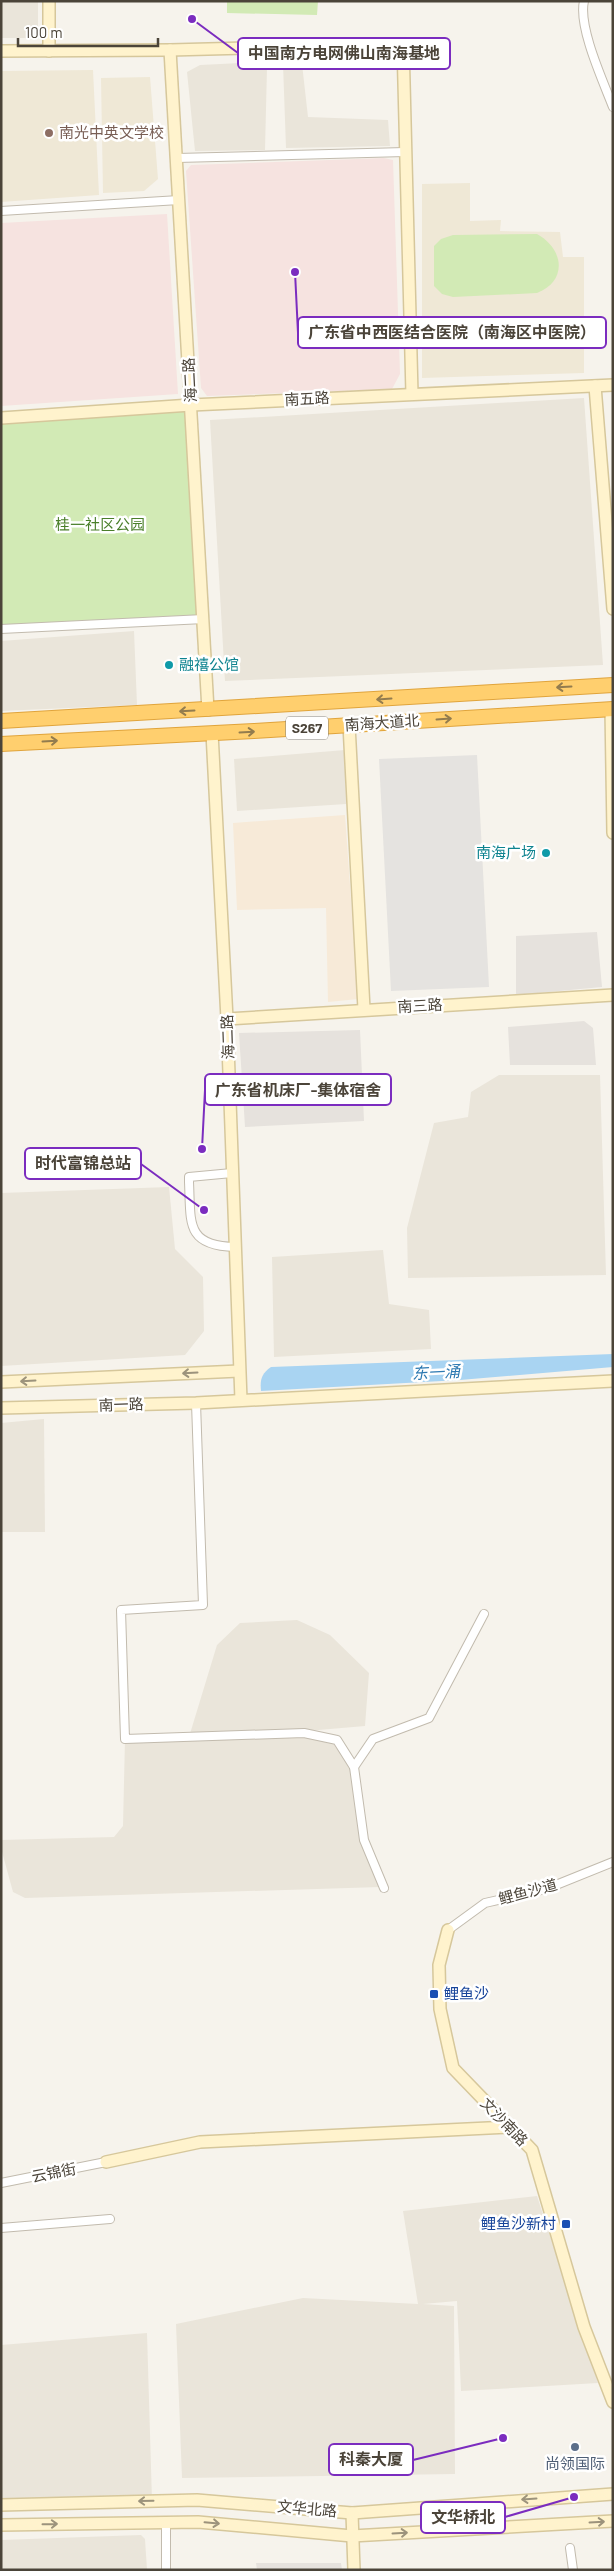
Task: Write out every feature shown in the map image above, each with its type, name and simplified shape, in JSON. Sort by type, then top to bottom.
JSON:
[{"type":"highway","name":"南海大道北","points":[[1,721],[613,685]]},
{"type":"highway","name":"南海大道北","points":[[1,744],[212,734],[612,709]]},
{"type":"street","points":[[49,1],[49,51]]},
{"type":"street","points":[[584,1],[582,8],[590,45],[613,106]]},
{"type":"street","points":[[1,51],[170,50],[403,44],[412,394]]},
{"type":"street","name":"海二路","points":[[170,50],[208,710]]},
{"type":"street","points":[[177,158],[405,152]]},
{"type":"street","points":[[1,210],[179,200]]},
{"type":"street","name":"南五路","points":[[1,418],[191,405],[613,385]]},
{"type":"street","points":[[595,386],[613,609]]},
{"type":"street","points":[[1,629],[204,619]]},
{"type":"street","points":[[612,709],[613,833]]},
{"type":"street","points":[[349,725],[364,1009]]},
{"type":"street","name":"海二路","points":[[212,734],[227,1019],[241,1400]]},
{"type":"street","name":"南三路","points":[[227,1019],[613,995]]},
{"type":"street","points":[[232,1173],[189,1177],[190,1218],[191,1227],[204,1242],[235,1247]]},
{"type":"street","name":"南一路","points":[[1,1382],[239,1371]]},
{"type":"street","name":"南一路","points":[[1,1408],[196,1403],[613,1381]]},
{"type":"street","points":[[196,1403],[203,1605],[121,1610],[125,1739],[304,1734],[337,1740],[354,1767],[364,1840],[384,1888]]},
{"type":"street","points":[[354,1767],[373,1739],[429,1718],[484,1614]]},
{"type":"street","name":"鲤鱼沙道","points":[[448,1930],[485,1903],[546,1889],[613,1862]]},
{"type":"street","name":"文沙南路","points":[[448,1930],[439,1966],[440,2008],[453,2068],[532,2150],[584,2327],[613,2402]]},
{"type":"street","points":[[106,2162],[200,2142],[509,2127]]},
{"type":"street","name":"云锦街","points":[[1,2183],[106,2162]]},
{"type":"street","points":[[1,2228],[110,2219]]},
{"type":"street","name":"文华北路","points":[[1,2505],[197,2500],[352,2513],[613,2494]]},
{"type":"street","points":[[352,2513],[354,2570]]},
{"type":"street","name":"文华北路","points":[[1,2525],[198,2522],[352,2536],[613,2521]]},
{"type":"street","points":[[166,2522],[166,2570]]},
{"type":"street","points":[[570,2548],[573,2570]]},
{"type":"shaded area","points":[[1,1],[38,1],[38,38],[1,38]]},
{"type":"shaded area","points":[[263,62],[267,68],[265,150],[195,151],[187,72],[200,65]]},
{"type":"shaded area","points":[[283,64],[302,64],[308,117],[388,120],[390,146],[286,148]]},
{"type":"shaded area","name":"南光中英文学校","points":[[93,70],[99,195],[1,202],[1,71]]},
{"type":"shaded area","points":[[150,77],[158,179],[144,191],[103,193],[101,78]]},
{"type":"shaded area","points":[[384,158],[393,160],[400,374],[392,389],[207,396],[201,388],[186,171],[191,165]]},
{"type":"shaded area","points":[[470,183],[470,221],[501,220],[500,231],[560,232],[563,257],[584,257],[584,373],[422,378],[422,184]]},
{"type":"shaded area","points":[[167,214],[178,394],[1,406],[1,223]]},
{"type":"shaded area","points":[[584,398],[603,665],[225,681],[210,420]]},
{"type":"shaded area","points":[[134,631],[137,705],[1,711],[1,641]]},
{"type":"shaded area","points":[[345,750],[346,804],[237,811],[234,759]]},
{"type":"shaded area","points":[[477,755],[489,987],[391,991],[379,759]]},
{"type":"shaded area","points":[[345,815],[358,999],[328,1002],[326,908],[237,910],[233,823]]},
{"type":"shaded area","points":[[597,932],[602,987],[516,995],[516,936]]},
{"type":"shaded area","points":[[584,1021],[593,1028],[596,1065],[510,1065],[508,1027]]},
{"type":"shaded area","points":[[360,1030],[364,1121],[245,1127],[239,1033]]},
{"type":"shaded area","points":[[499,1075],[600,1075],[606,1275],[408,1278],[407,1228],[434,1123],[468,1117],[471,1092]]},
{"type":"shaded area","points":[[169,1187],[175,1249],[203,1277],[204,1331],[185,1355],[1,1366],[1,1193]]},
{"type":"shaded area","points":[[383,1250],[389,1304],[429,1310],[431,1349],[274,1357],[272,1257]]},
{"type":"shaded area","points":[[44,1419],[45,1532],[1,1532],[1,1423]]},
{"type":"shaded area","points":[[297,1620],[330,1635],[369,1673],[365,1726],[272,1734],[304,1733],[337,1740],[354,1767],[364,1840],[380,1887],[25,1898],[13,1892],[1,1848],[1,1840],[114,1837],[123,1826],[125,1739],[189,1737],[217,1645],[240,1623]]},
{"type":"shaded area","points":[[537,2196],[598,2383],[461,2391],[457,2301],[423,2304],[454,2306],[455,2474],[182,2478],[176,2324],[303,2298],[418,2304],[403,2211]]},
{"type":"shaded area","points":[[147,2333],[152,2501],[1,2505],[1,2345]]},
{"type":"shaded area","points":[[141,2535],[145,2539],[147,2570],[1,2570],[1,2540]]},
{"type":"shaded area","points":[[256,2563],[341,2563],[342,2570],[257,2570]]},
{"type":"green space","points":[[227,1],[318,1],[317,15],[227,13]]},
{"type":"green space","points":[[537,234],[553,248],[559,265],[554,281],[547,288],[537,293],[453,297],[442,294],[434,286],[434,246],[441,239],[453,235]]},
{"type":"green space","name":"桂一社区公园","points":[[191,405],[204,619],[1,629],[1,418]]},
{"type":"water","name":"东一涌","points":[[613,1354],[613,1367],[460,1380],[261,1391],[262,1378],[271,1367]]},
{"type":"place","name":"中国南方电网佛山南海基地","points":[[192,19]]},
{"type":"place","name":"南光中英文学校","points":[[49,133]]},
{"type":"place","name":"广东省中西医结合医院（南海区中医院）","points":[[295,272]]},
{"type":"place","name":"融禧公馆","points":[[169,665]]},
{"type":"place","name":"南海广场","points":[[546,853]]},
{"type":"place","name":"广东省机床厂-集体宿舍","points":[[202,1149]]},
{"type":"place","name":"时代富锦总站","points":[[204,1210]]},
{"type":"place","name":"鲤鱼沙","points":[[434,1994]]},
{"type":"place","name":"鲤鱼沙新村","points":[[566,2224]]},
{"type":"place","name":"科秦大厦","points":[[503,2438]]},
{"type":"place","name":"尚领国际","points":[[575,2447]]},
{"type":"place","name":"文华桥北","points":[[574,2497]]}]
